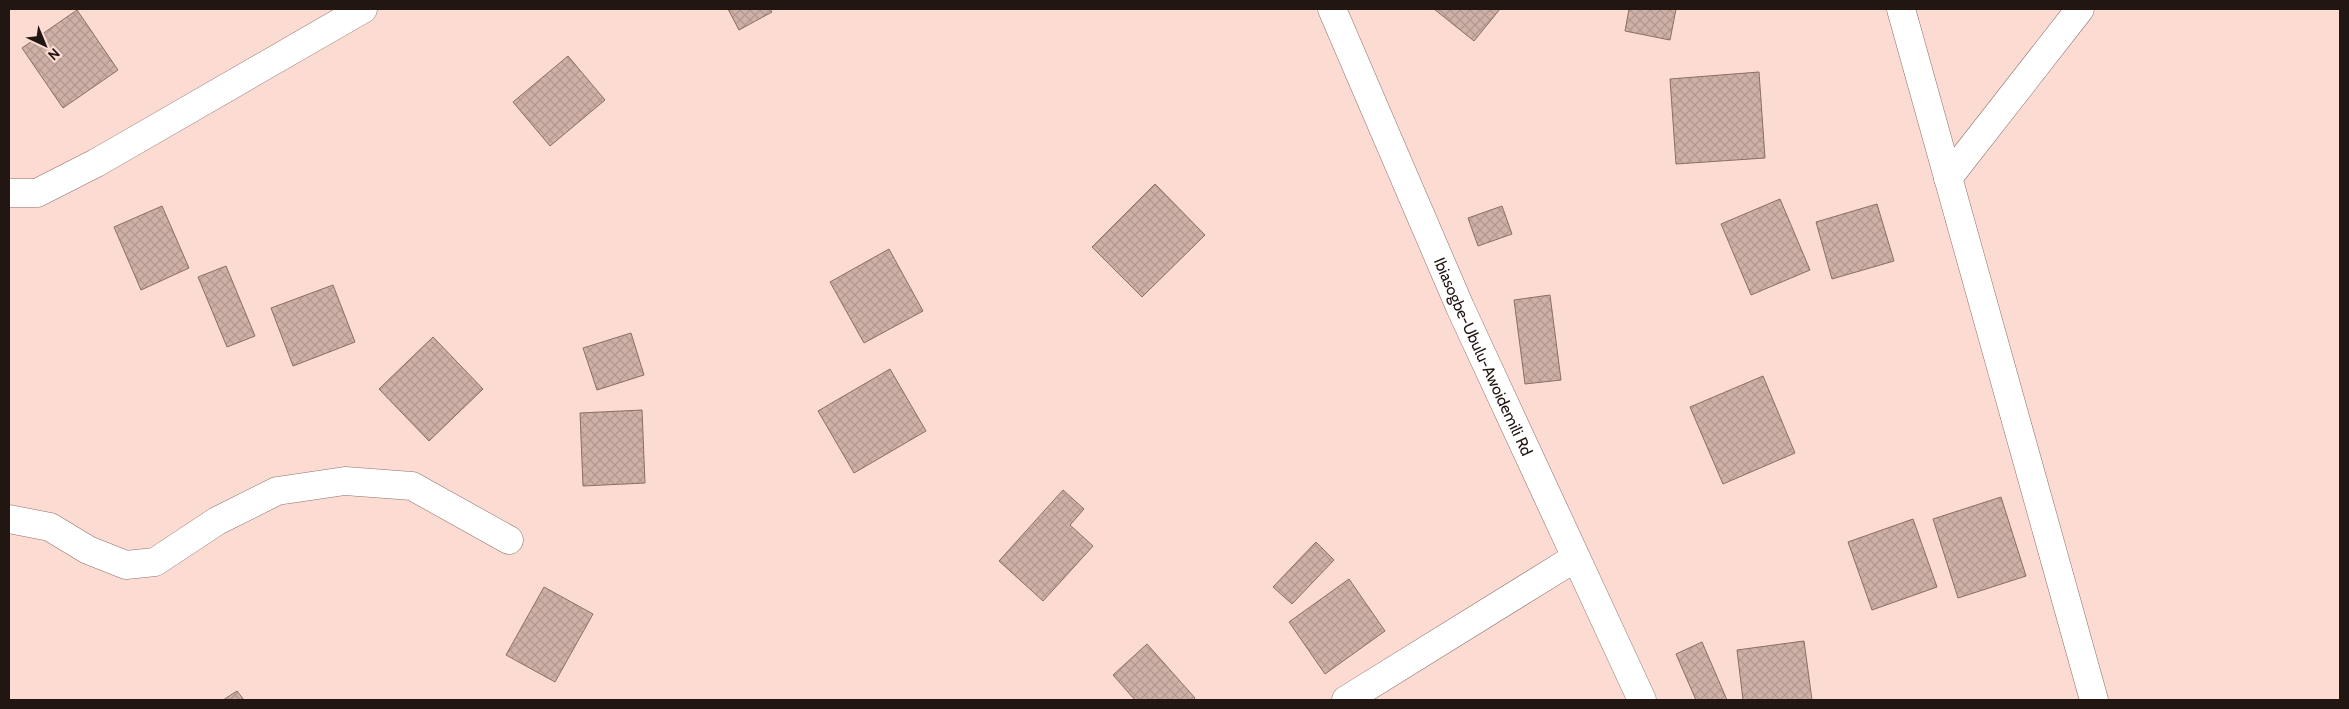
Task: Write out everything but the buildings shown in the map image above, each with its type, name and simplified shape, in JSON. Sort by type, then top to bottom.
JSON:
[{"type":"street","points":[[9,193],[37,193],[96,163],[362,9]]},
{"type":"street","name":"Ibiasogbe-Ubulu-Awoidemili Rd","points":[[1332,9],[1460,307],[1642,700]]},
{"type":"street","points":[[1901,9],[2094,700]]},
{"type":"street","points":[[1948,178],[2080,9]]},
{"type":"street","points":[[9,519],[50,527],[88,550],[126,565],[155,562],[217,520],[277,491],[345,481],[412,486],[509,540]]},
{"type":"street","points":[[1346,700],[1576,558]]}]
